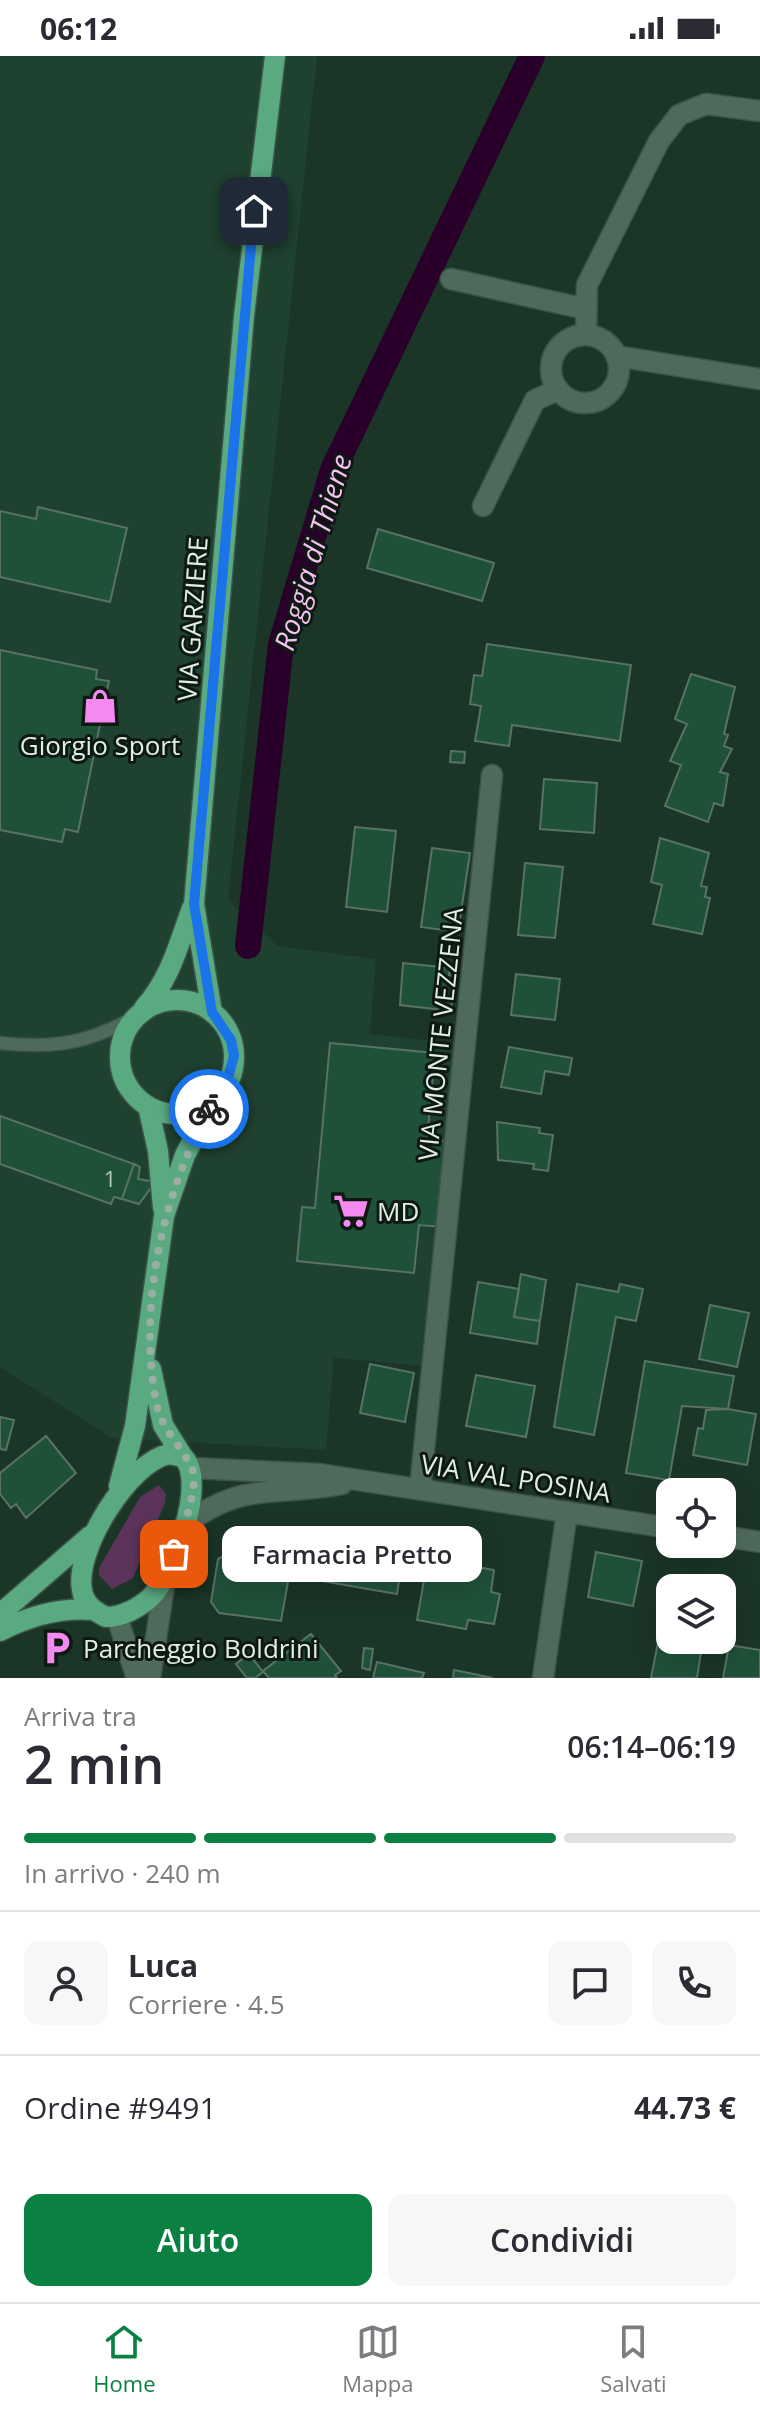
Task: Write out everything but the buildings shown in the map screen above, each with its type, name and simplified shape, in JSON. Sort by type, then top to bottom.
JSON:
[{"type":"main road","name":"VIA GARZIERE","points":[[164,1216],[185,1155],[214,1101],[225,1088],[234,1056],[231,1040],[212,1012],[194,904],[227,488],[275,56]]},
{"type":"main road","name":"VIA GARZIERE","points":[[114,1501],[135,1426],[149,1345],[164,1216],[158,1151],[148,1106],[132,1092],[122,1073],[120,1052],[125,1032],[156,995],[166,976],[194,904]]},
{"type":"main road","points":[[138,1015],[167,1001],[190,1002],[212,1012]]},
{"type":"main road","points":[[148,1106],[181,1114],[214,1101]]},
{"type":"main road","name":"VIA GARZIERE","points":[[149,1345],[159,1413],[188,1462]]},
{"type":"main road","points":[[160,1456],[188,1462],[192,1485],[184,1526],[165,1579],[151,1597],[117,1617],[106,1617],[94,1610],[82,1591],[81,1568],[114,1501],[140,1467],[160,1456]]},
{"type":"main road","points":[[0,1614],[102,1525]]},
{"type":"main road","points":[[0,1631],[21,1620],[63,1610],[94,1610]]},
{"type":"street","points":[[586,335],[587,285],[659,141],[679,115],[706,104],[760,111]]},
{"type":"street","points":[[451,279],[586,309]]},
{"type":"street","points":[[586,335],[604,341],[616,356],[618,377],[614,387],[597,400],[576,402],[558,390],[551,370],[552,359],[565,341],[586,335]]},
{"type":"street","points":[[616,356],[759,379]]},
{"type":"street","points":[[483,506],[535,400],[558,390]]},
{"type":"street","name":"VIA MONTE VEZZENA","points":[[420,1489],[492,775]]},
{"type":"street","name":"VIA VAL POSINA","points":[[188,1462],[319,1474],[354,1482],[420,1489],[656,1526]]},
{"type":"street","name":"VIA VAL POSINA","points":[[184,1526],[206,1508],[239,1494],[354,1482]]},
{"type":"street","points":[[543,1678],[567,1512]]},
{"type":"street","points":[[736,1538],[760,1542]]},
{"type":"street","points":[[150,1678],[165,1579]]},
{"type":"street","points":[[117,1617],[137,1678]]},
{"type":"lane","points":[[0,1043],[63,1046],[107,1033],[138,1015]]},
{"type":"shaded area","points":[[0,56],[317,56],[228,900],[278,946],[376,959],[370,1034],[455,1043],[424,1366],[334,1358],[326,1450],[112,1438],[0,1367]]},
{"type":"shaded area","points":[[159,1485],[166,1494],[165,1503],[133,1578],[112,1589],[99,1575],[99,1568],[140,1497]]},
{"type":"waterway","name":"Roggia di Thiene","points":[[248,946],[281,644],[333,470],[532,56]]},
{"type":"way so far","points":[[174,1554],[189,1508],[193,1475],[192,1468],[163,1425],[155,1400],[149,1345],[164,1216],[185,1155],[209,1109]]},
{"type":"place","name":"Giorgio Sport","points":[[100,706]]},
{"type":"place","name":"MD","points":[[351,1211]]},
{"type":"place","name":"Farmacia Pretto","points":[[174,1554]]},
{"type":"place","name":"Parcheggio Boldrini","points":[[57,1648]]},
{"type":"route","points":[[209,1109],[225,1088],[232,1073],[234,1056],[231,1040],[212,1012],[194,904],[213,695],[224,521],[254,211]]}]
